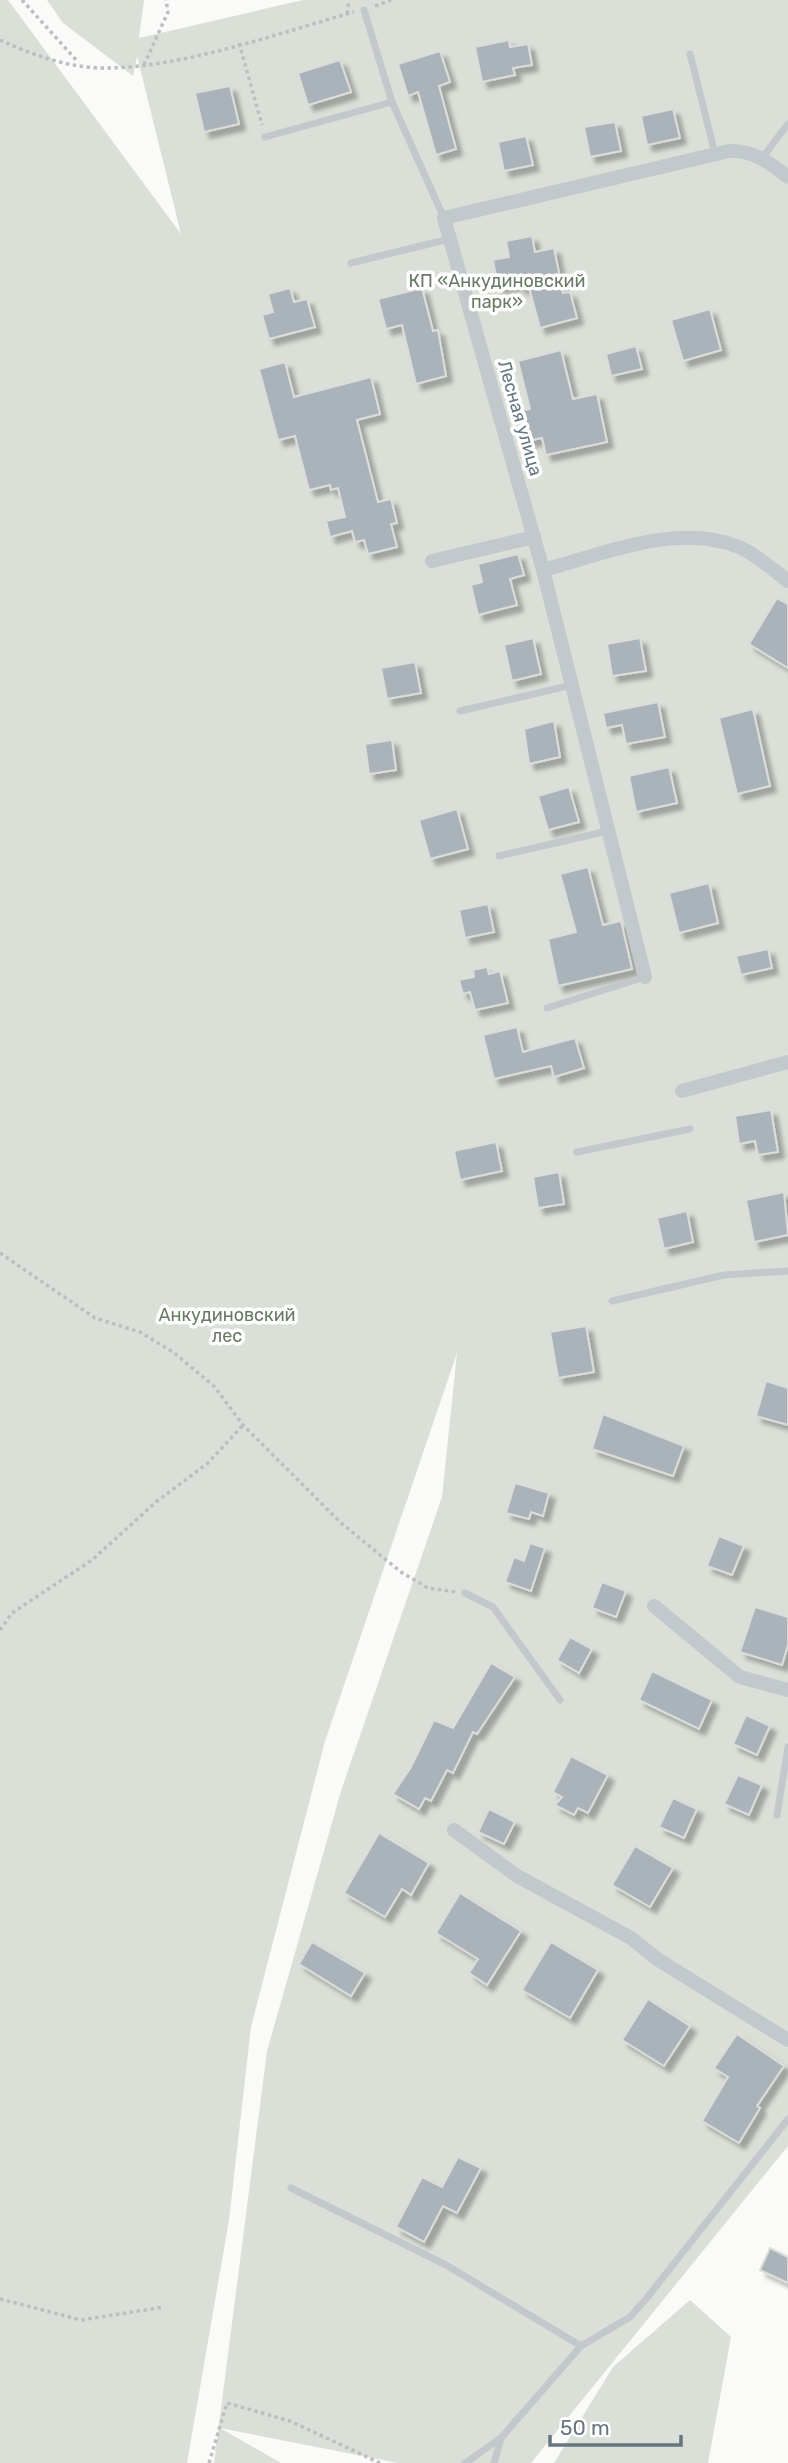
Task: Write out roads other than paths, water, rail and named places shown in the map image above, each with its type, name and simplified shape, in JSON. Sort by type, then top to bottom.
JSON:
[{"type":"street","points":[[444,218],[715,154],[746,151],[762,158],[788,177]]},
{"type":"street","name":"Лесная улица","points":[[444,218],[543,570],[645,977]]},
{"type":"street","points":[[432,561],[534,537]]},
{"type":"street","points":[[543,570],[672,537],[716,539],[742,548],[788,581]]},
{"type":"street","points":[[682,1091],[788,1062]]},
{"type":"street","points":[[654,1606],[740,1677],[788,1690]]},
{"type":"street","points":[[454,1830],[517,1876],[632,1938],[657,1959],[788,2040]]},
{"type":"lane","points":[[364,10],[392,102],[444,218]]},
{"type":"lane","points":[[690,54],[715,154]]},
{"type":"lane","points":[[265,137],[392,102]]},
{"type":"lane","points":[[762,158],[788,124]]},
{"type":"lane","points":[[351,263],[450,239]]},
{"type":"lane","points":[[460,711],[572,685]]},
{"type":"lane","points":[[499,856],[608,831]]},
{"type":"lane","points":[[547,1007],[645,977]]},
{"type":"lane","points":[[577,1152],[690,1129]]},
{"type":"lane","points":[[612,1301],[724,1275],[788,1271]]},
{"type":"lane","points":[[464,1593],[493,1607],[560,1700]]},
{"type":"lane","points":[[777,1815],[788,1747]]},
{"type":"lane","points":[[465,2463],[501,2438],[582,2346],[630,2317],[646,2300],[788,2119]]},
{"type":"lane","points":[[291,2188],[446,2265],[582,2346]]},
{"type":"lane","points":[[494,2463],[501,2438]]},
{"type":"park label","name":"КП «Анкудиновский парк»","points":[[497,291]]},
{"type":"park label","name":"Анкудиновский лес","points":[[227,1325]]}]
